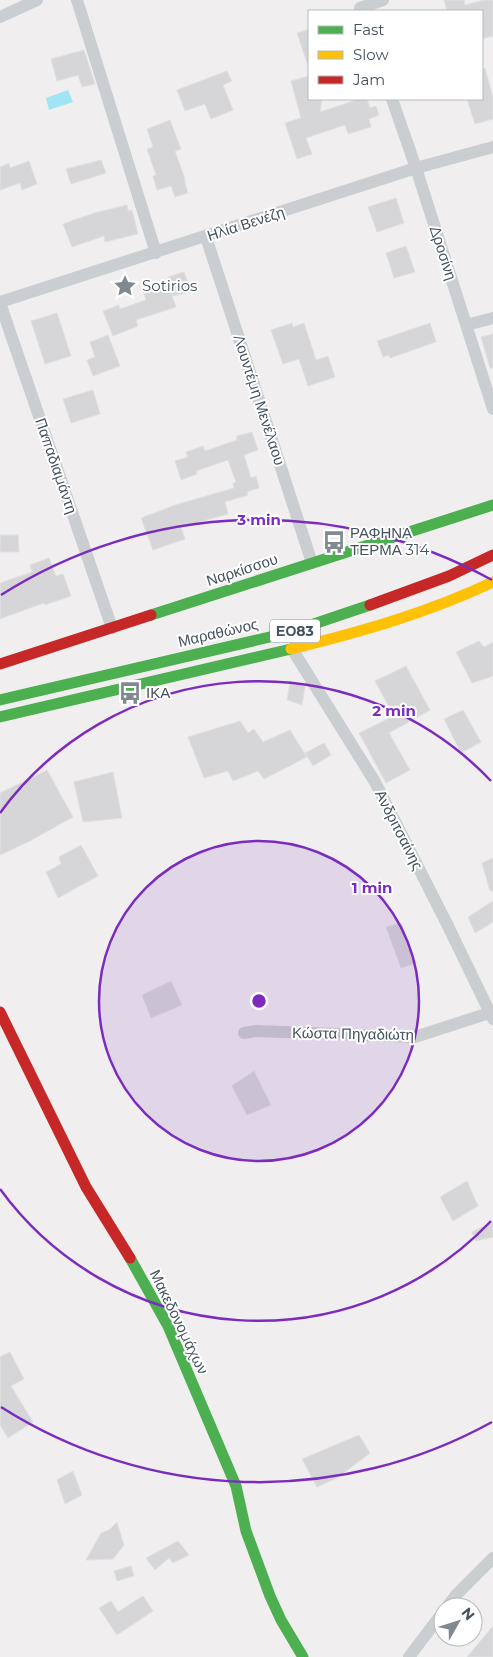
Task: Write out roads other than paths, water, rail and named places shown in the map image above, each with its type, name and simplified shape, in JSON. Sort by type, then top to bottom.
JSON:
[{"type":"street","points":[[0,16],[37,0]]},
{"type":"street","points":[[77,0],[156,253]]},
{"type":"street","points":[[359,6],[383,0]]},
{"type":"street","name":"Δροσίνη","points":[[392,100],[493,409]]},
{"type":"street","name":"Ηλία Βενέζη","points":[[0,303],[416,168],[493,147]]},
{"type":"street","name":"Λουντέμη Μενέλαου","points":[[206,237],[312,563]]},
{"type":"street","name":"Παπαδιαμάντη","points":[[0,303],[112,628]]},
{"type":"street","points":[[466,325],[493,318]]},
{"type":"street","name":"Ναρκίσσου","points":[[0,664],[493,505]]},
{"type":"street","name":"Μαραθώνος","points":[[0,700],[287,633],[405,593],[493,557]]},
{"type":"street","name":"ΕΟ83","points":[[0,718],[292,649],[389,623],[458,598],[493,582]]},
{"type":"street","name":"Ανδριτσαίνης","points":[[292,649],[375,782],[491,1016]]},
{"type":"street","name":"Μακεδονομάχων","points":[[0,1012],[86,1187],[144,1281],[168,1326],[236,1486],[246,1530],[270,1596],[281,1620],[303,1657]]},
{"type":"street","name":"Κώστα Πηγαδιώτη","points":[[244,1033],[256,1031],[415,1037],[491,1016]]},
{"type":"street","points":[[455,1597],[493,1558]]},
{"type":"street","points":[[409,1657],[433,1625]]},
{"type":"water","points":[[68,90],[73,102],[49,110],[46,98]]},
{"type":"place","name":"Sotirios","points":[[125,286]]},
{"type":"place","name":"ΡΑΦΗΝΑ ΤΕΡΜΑ 314","points":[[334,542]]},
{"type":"place","name":"ΙΚΑ","points":[[130,693]]}]
